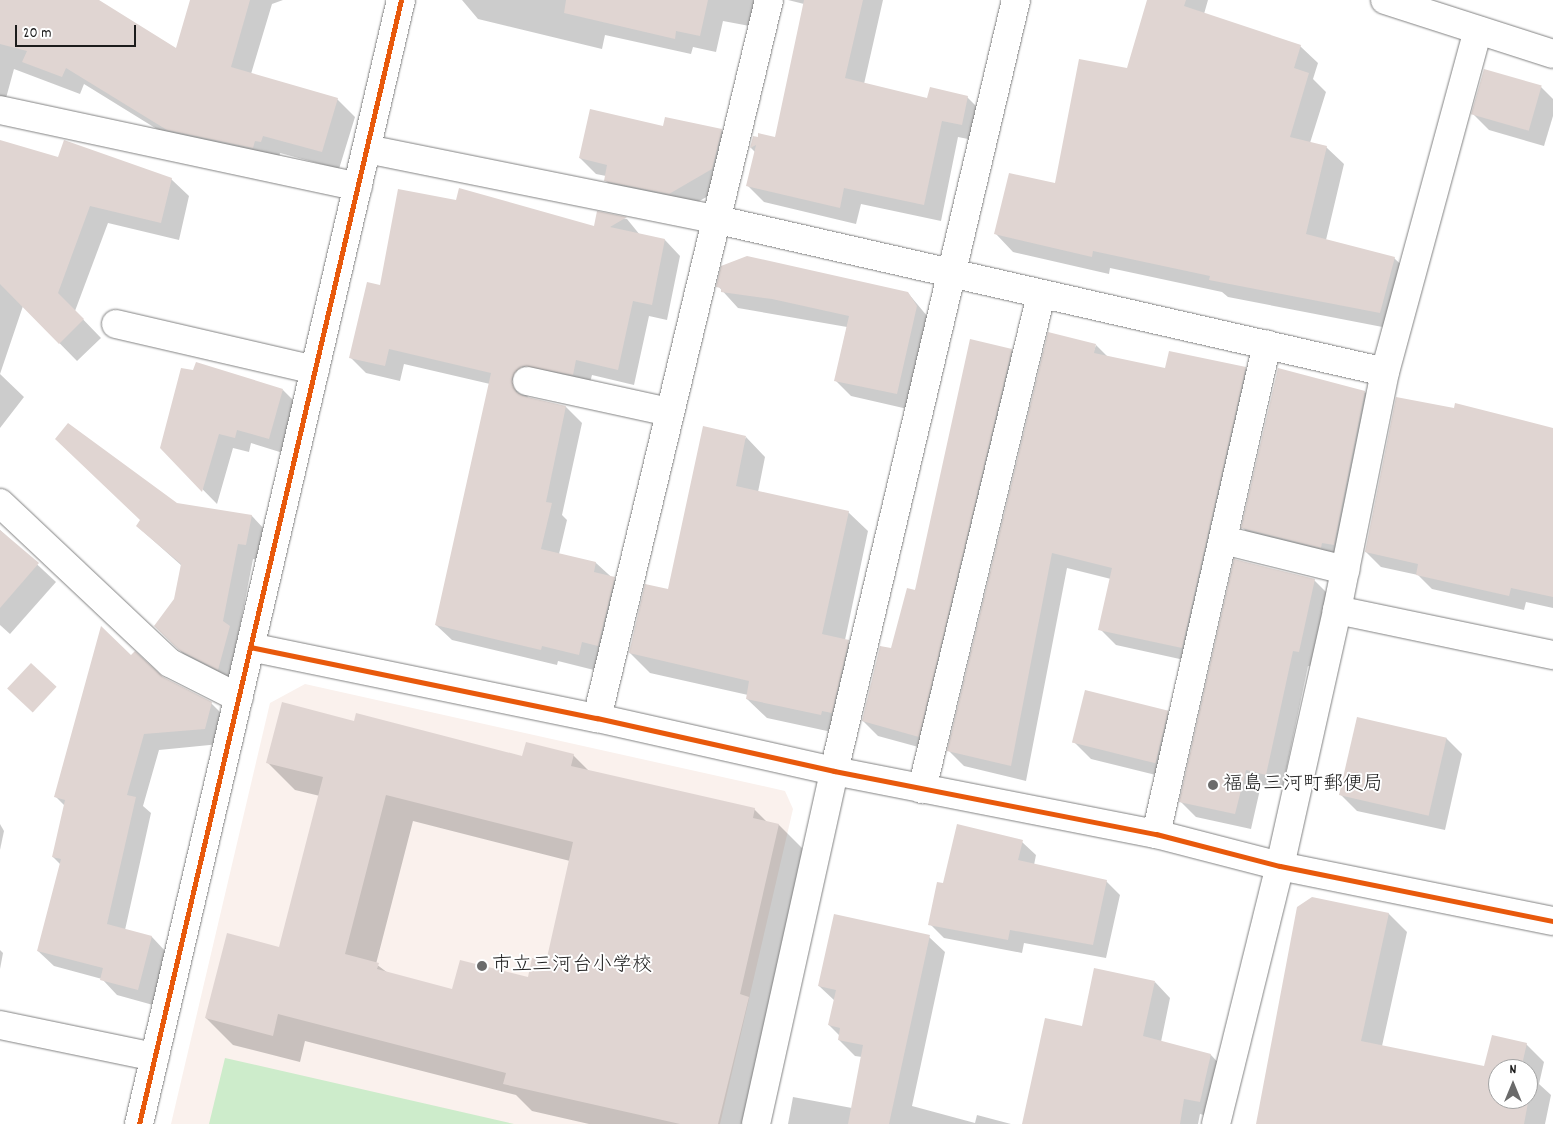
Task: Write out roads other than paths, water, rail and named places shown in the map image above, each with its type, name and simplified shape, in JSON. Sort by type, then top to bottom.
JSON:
[{"type":"street","points":[[139,1124],[401,0]]},
{"type":"street","points":[[596,718],[768,0]]},
{"type":"street","points":[[756,1124],[834,771],[1016,0]]},
{"type":"street","points":[[1385,0],[1553,54]]},
{"type":"street","points":[[1216,1124],[1280,866],[1338,610],[1385,372],[1478,30]]},
{"type":"street","points":[[0,110],[358,187]]},
{"type":"street","points":[[367,149],[714,219],[951,275],[1268,344],[1385,372]]},
{"type":"street","points":[[922,789],[1041,295]]},
{"type":"street","points":[[116,324],[315,370]]},
{"type":"street","points":[[1156,834],[1268,344]]},
{"type":"street","points":[[527,381],[669,412]]},
{"type":"street","points":[[0,503],[170,663],[239,698]]},
{"type":"street","points":[[1223,540],[1346,570]]},
{"type":"street","points":[[1338,610],[1553,655]]},
{"type":"street","points":[[250,647],[596,718],[834,771],[1156,834],[1280,866],[1553,921]]},
{"type":"street","points":[[0,1025],[156,1057]]},
{"type":"place","name":"福島三河町郵便局","points":[[1213,785]]},
{"type":"place","name":"市立三河台小学校","points":[[482,966]]}]
